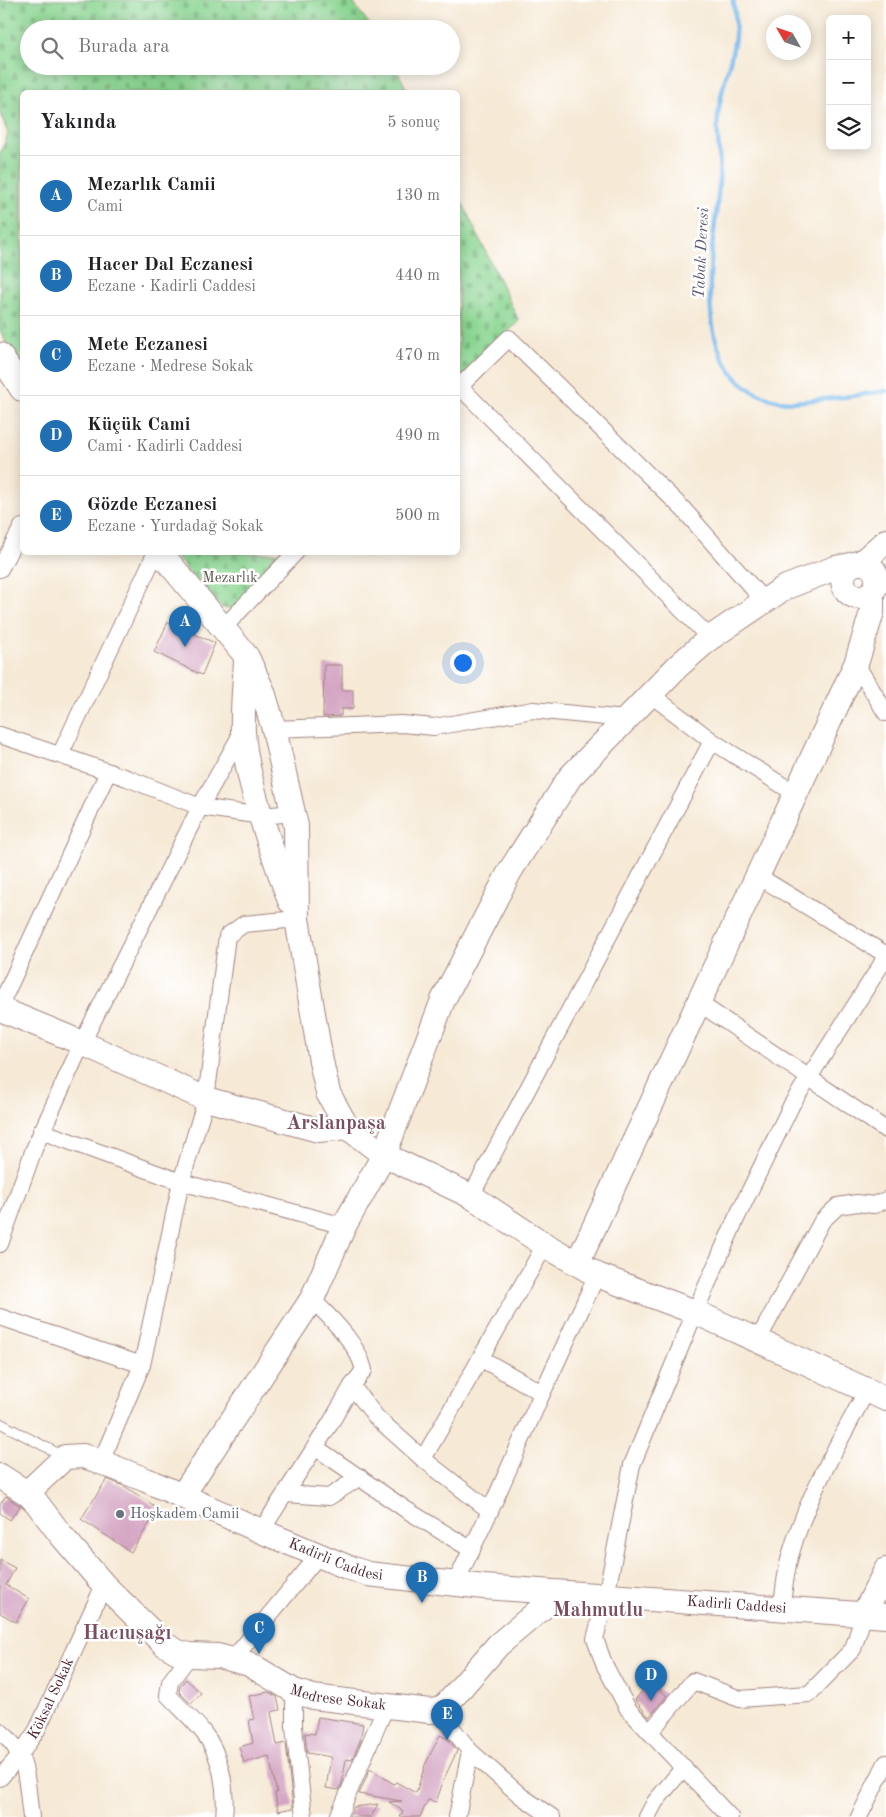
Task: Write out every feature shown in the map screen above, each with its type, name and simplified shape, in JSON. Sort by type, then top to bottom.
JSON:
[{"type":"street","points":[[460,385],[509,338],[683,509],[764,602]]},
{"type":"street","points":[[1,358],[20,387]]},
{"type":"street","points":[[460,389],[710,638]]},
{"type":"street","points":[[0,569],[20,532]]},
{"type":"street","points":[[867,586],[842,581],[844,572],[886,541]]},
{"type":"street","points":[[60,755],[157,555]]},
{"type":"street","points":[[161,555],[247,657],[263,692],[274,730],[296,826],[297,919],[321,1061],[328,1093],[347,1127],[384,1155],[470,1196],[545,1245],[588,1269],[695,1312],[876,1394],[832,1455],[805,1512],[789,1560],[781,1609]]},
{"type":"street","points":[[223,628],[293,555]]},
{"type":"street","points":[[182,1496],[312,1299],[344,1226],[384,1155],[444,1000],[510,871],[570,777],[678,666],[710,638],[784,588],[835,568],[856,564],[870,566],[876,574],[867,586],[872,612],[858,659],[699,1003],[588,1269],[542,1393],[490,1511],[454,1584]]},
{"type":"street","points":[[784,588],[867,586]]},
{"type":"street","points":[[247,657],[243,731],[248,763],[262,816],[297,919]]},
{"type":"street","points":[[858,659],[886,713]]},
{"type":"street","points":[[650,694],[712,741],[796,794]]},
{"type":"street","points":[[274,730],[402,724],[434,727],[533,710],[626,719]]},
{"type":"street","points":[[0,1244],[42,1131],[82,1043],[200,807],[243,731]]},
{"type":"street","points":[[0,735],[108,772],[200,807],[262,816],[293,813]]},
{"type":"street","points":[[470,1196],[712,741]]},
{"type":"street","points":[[0,1003],[108,772]]},
{"type":"street","points":[[730,1817],[628,1709],[604,1666],[595,1639],[606,1596],[632,1464],[695,1312],[736,1220],[792,1104],[884,960],[758,876]]},
{"type":"street","points":[[101,1462],[142,1365],[181,1182],[206,1099],[227,936],[244,924],[297,919]]},
{"type":"street","points":[[699,1003],[886,1130]]},
{"type":"street","points":[[0,1009],[82,1043],[206,1099],[318,1130],[347,1127]]},
{"type":"street","points":[[42,1131],[181,1182],[344,1226]]},
{"type":"street","points":[[758,1340],[822,1222],[838,1206],[857,1203],[874,1205],[886,1200]]},
{"type":"street","points":[[423,1459],[545,1245]]},
{"type":"street","points":[[261,1532],[352,1386],[364,1370],[361,1357],[338,1326],[312,1299]]},
{"type":"street","points":[[0,1317],[142,1365]]},
{"type":"street","points":[[480,1358],[542,1393]]},
{"type":"street","points":[[352,1386],[376,1417],[423,1459],[490,1511]]},
{"type":"street","points":[[315,1447],[405,1509],[472,1550]]},
{"type":"street","name":"Kadirli Caddesi","points":[[65,1457],[83,1456],[101,1462],[261,1532],[368,1574],[560,1593],[875,1615]]},
{"type":"street","points":[[27,1493],[65,1457]]},
{"type":"street","name":"Medrese Sokak","points":[[0,1476],[27,1493],[104,1585],[164,1644],[178,1652],[190,1655],[218,1656],[249,1664],[294,1691],[313,1696],[386,1706],[438,1710]]},
{"type":"street","points":[[286,1494],[329,1497],[360,1477]]},
{"type":"street","points":[[233,1659],[320,1555]]},
{"type":"street","points":[[650,1732],[693,1681],[740,1699],[809,1694],[853,1649],[875,1615],[886,1570]]},
{"type":"street","name":"Köksal Sokak","points":[[0,1778],[20,1755],[37,1730],[104,1585]]},
{"type":"street","points":[[552,1817],[520,1796],[470,1751],[438,1710],[446,1705],[498,1645],[560,1593]]},
{"type":"street","points":[[190,1655],[170,1682],[168,1695],[203,1732],[216,1753],[226,1800],[224,1817]]},
{"type":"street","points":[[294,1691],[294,1727],[304,1817]]},
{"type":"street","points":[[338,1817],[386,1706]]},
{"type":"street","points":[[0,1731],[11,1741],[20,1755],[28,1786],[31,1817]]},
{"type":"street","points":[[457,1817],[470,1751]]},
{"type":"street","points":[[859,1817],[886,1763]]},
{"type":"street","points":[[647,1817],[655,1802],[684,1767]]},
{"type":"lane","points":[[0,1423],[65,1457]]},
{"type":"green space","points":[[0,0],[351,0],[366,20],[20,20],[20,75],[400,75],[407,90],[20,90],[20,370],[0,330],[0,154],[8,134],[0,112]]},
{"type":"green space","points":[[460,198],[519,321],[460,381]]},
{"type":"green space","name":"Mezarlık","points":[[174,555],[290,555],[238,608],[222,608]]},
{"type":"building","points":[[168,622],[215,643],[202,675],[154,652]]},
{"type":"building","points":[[324,665],[342,665],[342,690],[353,690],[353,709],[341,709],[341,716],[323,717]]},
{"type":"building","name":"Hoşkadem Camii","points":[[107,1479],[124,1486],[159,1509],[131,1552],[81,1519]]},
{"type":"building","points":[[6,1496],[20,1506],[10,1520],[0,1513],[0,1504]]},
{"type":"building","points":[[0,1560],[15,1568],[6,1585],[29,1599],[16,1622],[0,1613]]},
{"type":"building","points":[[186,1679],[201,1693],[191,1704],[179,1692],[180,1686]]},
{"type":"building","points":[[649,1682],[667,1696],[649,1717],[635,1700]]},
{"type":"building","points":[[268,1692],[277,1697],[280,1710],[271,1712],[277,1745],[286,1743],[293,1808],[278,1811],[275,1793],[277,1793],[269,1756],[244,1763],[239,1747],[253,1743],[249,1720],[254,1719],[249,1696]]},
{"type":"building","points":[[318,1717],[363,1724],[360,1741],[352,1760],[346,1759],[339,1790],[326,1788],[331,1757],[307,1753],[305,1733],[315,1734]]},
{"type":"building","points":[[440,1735],[448,1739],[457,1751],[441,1785],[436,1802],[428,1800],[420,1817],[400,1817],[403,1811],[389,1802],[402,1801],[359,1794],[370,1769],[394,1784],[396,1782],[416,1793],[425,1765]]},
{"type":"building","points":[[378,1804],[371,1817],[349,1817],[354,1807]]},
{"type":"waterway","name":"Tabak Deresi","points":[[733,0],[735,16],[734,43],[718,114],[719,180],[711,262],[712,322],[719,349],[731,372],[751,390],[780,401],[802,401],[886,391]]},
{"type":"place","name":"Mezarlık Camii","points":[[185,647]]},
{"type":"place","name":"Hoşkadem Camii","points":[[120,1514]]},
{"type":"place","name":"Hacer Dal Eczanesi","points":[[422,1603]]},
{"type":"place","name":"Mete Eczanesi","points":[[259,1654]]},
{"type":"place","name":"Küçük Cami","points":[[651,1701]]},
{"type":"place","name":"Gözde Eczanesi","points":[[447,1740]]},
{"type":"district","name":"Arslanpaşa","points":[[336,1124]]},
{"type":"district","name":"Mahmutlu","points":[[598,1611]]},
{"type":"district","name":"Hacıuşağı","points":[[127,1634]]}]
